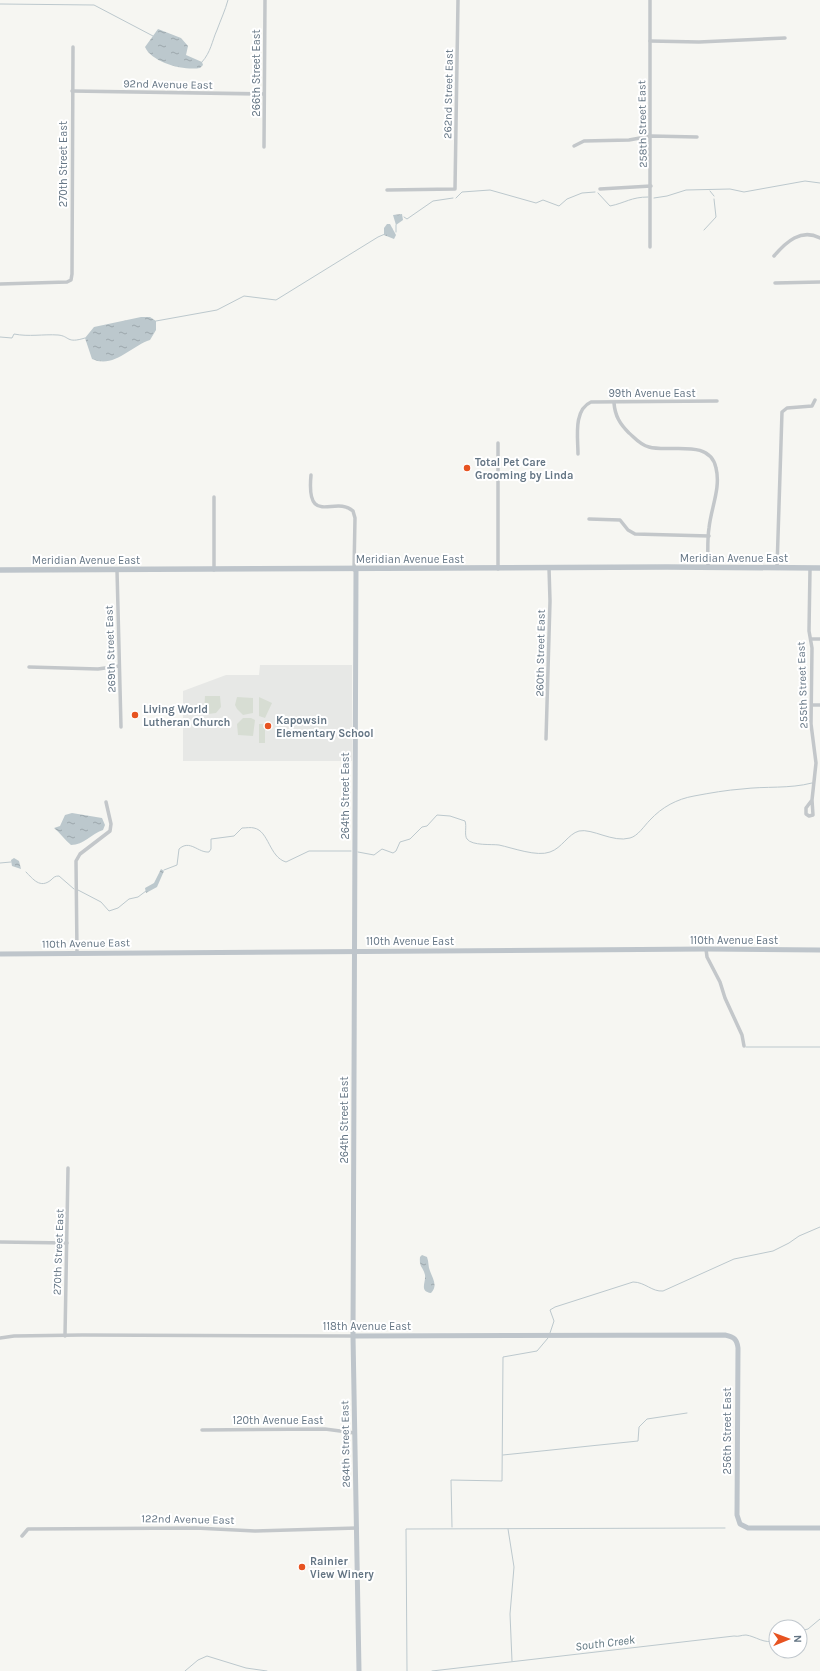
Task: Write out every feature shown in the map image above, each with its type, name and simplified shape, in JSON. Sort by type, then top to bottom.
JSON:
[{"type":"main road","name":"Meridian Avenue East","points":[[0,570],[820,568]]},
{"type":"street","name":"266th Street East","points":[[264,147],[265,0]]},
{"type":"street","name":"262nd Street East","points":[[387,190],[456,189],[458,0]]},
{"type":"street","name":"258th Street East","points":[[650,0],[652,136],[650,247]]},
{"type":"street","points":[[650,42],[698,42],[785,38]]},
{"type":"street","name":"270th Street East","points":[[0,284],[67,282],[71,280],[73,48]]},
{"type":"street","name":"92nd Avenue East","points":[[72,91],[264,94]]},
{"type":"street","points":[[574,146],[584,141],[628,140],[652,136],[697,137]]},
{"type":"street","points":[[600,188],[651,186]]},
{"type":"street","points":[[774,256],[789,240],[799,236],[812,234],[820,238]]},
{"type":"street","points":[[775,283],[820,282]]},
{"type":"street","points":[[777,568],[780,419],[783,409],[810,407],[813,405],[815,400]]},
{"type":"street","name":"99th Avenue East","points":[[578,454],[578,421],[581,412],[588,404],[603,402],[614,403],[620,401],[717,401]]},
{"type":"street","points":[[614,403],[620,423],[644,445],[655,448],[699,450],[711,457],[716,467],[717,482],[716,498],[708,536],[708,568]]},
{"type":"street","points":[[498,442],[498,568]]},
{"type":"street","points":[[311,475],[311,498],[314,503],[320,506],[347,508],[353,511],[355,518],[355,570]]},
{"type":"street","points":[[214,497],[214,570]]},
{"type":"street","points":[[589,519],[620,520],[628,530],[633,533],[708,536]]},
{"type":"street","name":"260th Street East","points":[[546,739],[550,601],[549,568]]},
{"type":"street","name":"255th Street East","points":[[810,569],[809,631],[812,648],[812,731],[818,751],[816,778],[812,800]]},
{"type":"street","name":"269th Street East","points":[[117,570],[121,727]]},
{"type":"street","name":"264th Street East","points":[[355,570],[353,1336],[359,1671]]},
{"type":"street","points":[[811,639],[820,639]]},
{"type":"street","points":[[29,667],[98,669],[119,666]]},
{"type":"street","points":[[812,705],[820,704]]},
{"type":"street","points":[[77,953],[76,861],[80,854],[110,831],[111,824],[106,802]]},
{"type":"street","points":[[706,949],[707,956],[720,982],[725,998],[742,1035],[744,1046]]},
{"type":"street","name":"110th Avenue East","points":[[0,954],[706,949],[820,950]]},
{"type":"street","name":"270th Street East","points":[[65,1336],[68,1168]]},
{"type":"street","points":[[0,1242],[67,1243]]},
{"type":"street","name":"118th Avenue East","points":[[0,1338],[14,1336],[725,1335],[734,1338]]},
{"type":"street","name":"256th Street East","points":[[734,1338],[737,1342],[738,1348],[737,1515],[740,1524],[748,1528],[820,1528]]},
{"type":"street","name":"120th Avenue East","points":[[202,1430],[326,1429],[355,1433]]},
{"type":"street","name":"122nd Avenue East","points":[[22,1536],[28,1529],[196,1528],[254,1531],[356,1528]]},
{"type":"shaded area","name":"Kapowsin Elementary School","points":[[260,665],[352,665],[352,761],[183,761],[183,691],[226,675],[259,675]]},
{"type":"shaded area","points":[[205,696],[220,696],[221,707],[216,713],[208,714],[204,712]]},
{"type":"shaded area","points":[[237,697],[253,698],[253,713],[243,715],[237,709],[235,705]]},
{"type":"shaded area","points":[[259,697],[272,703],[265,718],[259,716]]},
{"type":"shaded area","points":[[243,718],[251,718],[255,720],[253,736],[238,735],[237,724]]},
{"type":"shaded area","points":[[259,724],[265,724],[265,743],[259,743]]},
{"type":"water","points":[[158,29],[181,38],[188,46],[186,55],[202,62],[203,65],[200,68],[194,69],[178,67],[170,65],[149,53],[145,47]]},
{"type":"water","points":[[402,214],[403,220],[396,225],[393,215]]},
{"type":"water","points":[[387,224],[390,224],[396,235],[394,239],[384,235],[384,228]]},
{"type":"water","points":[[141,317],[150,317],[156,321],[156,330],[150,340],[115,359],[100,361],[92,359],[85,338],[94,327]]},
{"type":"water","points":[[72,813],[102,818],[105,825],[103,830],[76,845],[71,845],[54,828],[60,826],[65,815]]},
{"type":"water","points":[[14,858],[19,861],[21,869],[12,866],[11,860]]},
{"type":"water","points":[[161,869],[164,871],[157,887],[146,893],[145,888],[154,883]]},
{"type":"water","points":[[422,1255],[427,1257],[429,1269],[435,1285],[431,1293],[424,1289],[425,1275],[420,1261],[420,1257]]},
{"type":"waterway","points":[[202,62],[209,50],[228,0]]},
{"type":"waterway","points":[[0,4],[94,5],[153,36]]},
{"type":"waterway","points":[[654,198],[667,196],[686,190],[730,189],[744,192],[805,181],[820,183]]},
{"type":"waterway","points":[[456,198],[462,192],[490,190],[536,203],[543,200],[559,206],[567,199],[582,193],[595,192]]},
{"type":"waterway","points":[[710,191],[714,196]]},
{"type":"waterway","points":[[598,193],[610,206],[632,199],[648,197]]},
{"type":"waterway","points":[[404,217],[407,219],[433,201],[453,198]]},
{"type":"waterway","points":[[704,230],[716,217],[714,199]]},
{"type":"waterway","points":[[396,225],[396,232]]},
{"type":"waterway","points":[[156,321],[217,310],[244,296],[276,300],[385,234]]},
{"type":"waterway","points":[[0,337],[12,338],[14,334],[58,335],[71,340],[85,338]]},
{"type":"waterway","points":[[358,852],[374,855],[382,849],[393,853],[396,851],[400,842],[410,839],[422,827],[427,826],[437,815],[450,816],[465,821],[466,837],[473,843],[499,845],[532,853],[545,853],[554,850],[579,831],[590,832],[617,839],[633,837],[660,811],[670,804],[688,797],[730,790],[795,786],[812,783]]},
{"type":"waterway","points":[[164,870],[177,865],[179,849],[183,846],[187,845],[201,851],[209,852],[211,849],[211,839],[234,836],[242,828],[253,828],[259,830],[276,855],[286,862],[309,851],[351,851]]},
{"type":"waterway","points":[[0,863],[11,862]]},
{"type":"waterway","points":[[26,872],[34,880],[43,884],[59,876],[74,889]]},
{"type":"waterway","points":[[78,890],[101,902],[109,911],[118,908],[129,899],[138,897],[146,891]]},
{"type":"waterway","points":[[746,1047],[820,1047]]},
{"type":"waterway","points":[[550,1333],[554,1321],[550,1310],[555,1307],[633,1282],[637,1282],[655,1290],[663,1291],[734,1259],[773,1251],[799,1236],[820,1227]]},
{"type":"waterway","points":[[452,1527],[451,1480],[502,1481],[503,1357],[537,1351],[548,1338]]},
{"type":"waterway","points":[[503,1455],[638,1441],[639,1427],[647,1419],[687,1413]]},
{"type":"waterway","points":[[407,1671],[406,1529],[725,1528]]},
{"type":"waterway","points":[[508,1529],[514,1567],[510,1614],[512,1661]]},
{"type":"waterway","name":"South Creek","points":[[808,1629],[820,1619]]},
{"type":"waterway","name":"South Creek","points":[[432,1671],[744,1635],[768,1641]]},
{"type":"waterway","name":"South Creek","points":[[185,1671],[198,1660],[207,1656],[246,1668],[267,1671]]},
{"type":"place","name":"Total Pet Care Grooming by Linda","points":[[467,468]]},
{"type":"place","name":"Living World Lutheran Church","points":[[135,715]]},
{"type":"place","name":"Kapowsin Elementary School","points":[[268,726]]},
{"type":"place","name":"Rainier View Winery","points":[[302,1567]]}]
